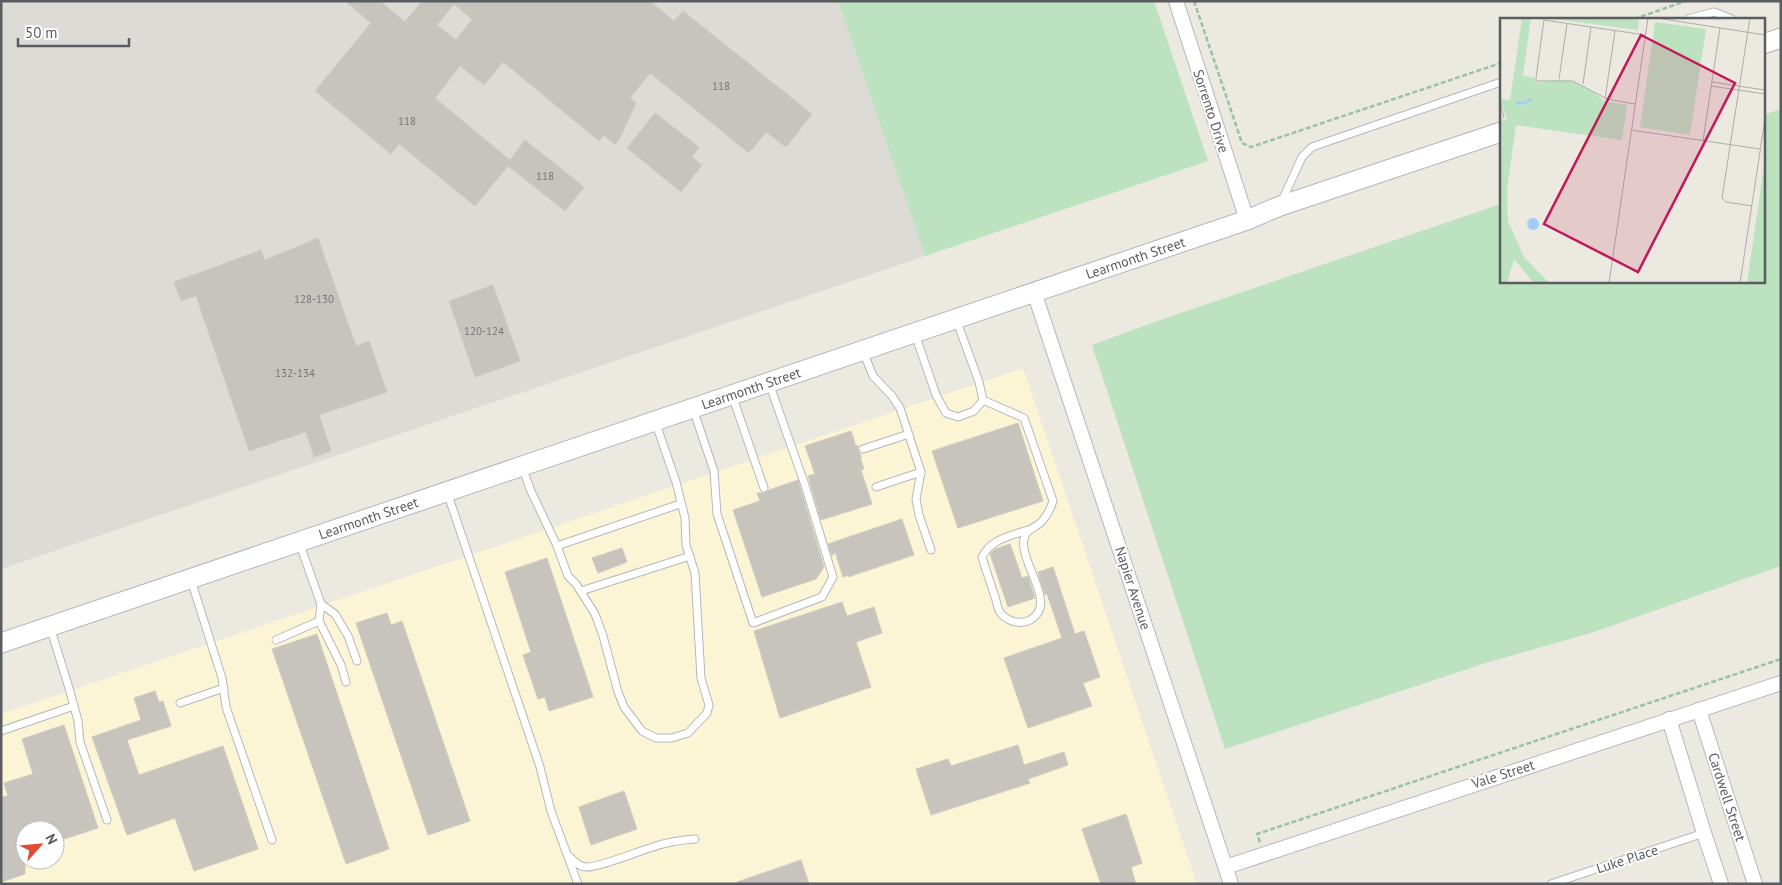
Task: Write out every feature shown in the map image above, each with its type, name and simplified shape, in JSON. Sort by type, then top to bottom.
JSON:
[{"type":"street","name":"Sorrento Drive","points":[[1176,1],[1247,220]]},
{"type":"street","name":"Learmonth Street","points":[[1,643],[1500,132]]},
{"type":"street","name":"Napier Avenue","points":[[1034,292],[1231,884]]},
{"type":"street","name":"Vale Street","points":[[1226,867],[1781,682]]},
{"type":"street","name":"Cardwell Street","points":[[1699,710],[1755,884]]},
{"type":"street","points":[[1670,719],[1721,884]]},
{"type":"lane","points":[[1692,18],[1714,12],[1729,18]]},
{"type":"lane","points":[[1280,206],[1302,157],[1312,147],[1500,82]]},
{"type":"lane","points":[[956,319],[979,382],[983,400]]},
{"type":"lane","points":[[915,333],[936,395],[946,413],[958,417],[974,411],[983,400]]},
{"type":"lane","points":[[863,350],[873,376],[892,396],[900,408],[909,434],[921,472],[916,499],[919,515],[931,550]]},
{"type":"lane","points":[[693,408],[714,471],[716,514],[753,623],[822,597],[833,577],[802,477],[768,382]]},
{"type":"lane","points":[[732,395],[764,488]]},
{"type":"lane","points":[[983,400],[1024,418],[1053,501],[1050,510],[1040,523],[1028,530],[996,541],[986,548],[982,557],[1000,612],[1007,619],[1016,622],[1032,619],[1042,607],[1023,540],[1028,530]]},
{"type":"lane","points":[[522,466],[568,576],[581,591],[594,614],[603,636],[624,707],[642,731],[656,738],[672,738],[688,733],[708,713],[708,705],[701,678],[695,573],[686,545],[685,518],[676,482],[655,421]]},
{"type":"lane","points":[[863,450],[909,434]]},
{"type":"lane","points":[[876,487],[921,472]]},
{"type":"lane","points":[[447,492],[540,767],[551,811],[578,884]]},
{"type":"lane","points":[[557,546],[680,504]]},
{"type":"lane","points":[[299,542],[321,604],[319,620],[341,665],[346,682]]},
{"type":"lane","points":[[581,591],[690,556]]},
{"type":"lane","points":[[190,578],[222,678],[226,707],[272,840]]},
{"type":"lane","points":[[321,604],[334,614],[348,636],[357,661]]},
{"type":"lane","points":[[276,640],[319,620]]},
{"type":"lane","points":[[50,626],[74,706],[80,742],[107,820]]},
{"type":"lane","points":[[180,703],[224,688]]},
{"type":"lane","points":[[1,730],[74,706]]},
{"type":"lane","name":"Luke Place","points":[[1551,884],[1704,833]]},
{"type":"lane","points":[[568,854],[575,863],[586,867],[599,865],[654,846],[674,841],[695,839]]},
{"type":"path","points":[[1194,1],[1242,143],[1250,147],[1500,63]]},
{"type":"path","points":[[1637,18],[1686,1]]},
{"type":"path","points":[[1264,854],[1257,834],[1781,659]]},
{"type":"shaded area","points":[[1,1],[838,1],[925,256],[1,569]]},
{"type":"shaded area","points":[[1023,368],[1197,884],[1,884],[1,714]]},
{"type":"green space","points":[[838,1],[1154,1],[1208,161],[925,256]]},
{"type":"green space","points":[[1781,109],[1781,566],[1594,632],[1489,662],[1225,749],[1092,345],[1500,204],[1500,282],[1764,282],[1764,115]]},
{"type":"building","points":[[345,1],[380,1],[405,22],[422,1],[650,1],[674,21],[683,11],[812,114],[786,147],[766,132],[749,153],[650,73],[630,98],[636,103],[615,145],[604,135],[599,141],[503,62],[484,85],[460,66],[435,98],[510,160],[525,140],[584,187],[565,211],[508,166],[475,206],[399,144],[391,154],[315,91],[371,23]],"holes":[[[454,4],[472,19],[456,40],[437,25]]]},
{"type":"building","points":[[655,113],[699,147],[692,157],[702,165],[681,192],[627,148]]},
{"type":"building","points":[[318,238],[356,346],[369,341],[387,392],[319,415],[331,451],[314,457],[306,432],[249,451],[196,296],[181,301],[174,282],[261,250],[265,260]]},
{"type":"building","points":[[493,285],[520,361],[475,377],[449,301]]},
{"type":"building","points":[[1018,423],[1043,501],[958,528],[932,451]]},
{"type":"building","points":[[851,431],[862,457],[860,457],[864,469],[861,470],[872,504],[821,520],[808,476],[815,474],[805,446]]},
{"type":"building","points":[[798,480],[824,567],[816,579],[762,597],[733,510],[760,501],[757,493],[765,493]]},
{"type":"building","points":[[902,519],[914,555],[843,577],[835,552],[832,556],[828,544]]},
{"type":"building","points":[[1010,544],[1022,578],[1028,576],[1035,598],[1008,607],[990,554],[995,549]]},
{"type":"building","points":[[622,548],[627,562],[598,573],[592,558]]},
{"type":"building","points":[[547,558],[593,697],[549,711],[545,697],[538,699],[523,655],[531,652],[505,572]]},
{"type":"building","points":[[1053,567],[1075,634],[1084,631],[1100,677],[1083,683],[1092,706],[1028,728],[1004,658],[1062,638],[1038,572]]},
{"type":"building","points":[[842,602],[847,616],[874,607],[882,633],[856,642],[871,687],[780,718],[754,631]]},
{"type":"building","points":[[387,613],[391,625],[402,621],[470,821],[428,835],[356,623]]},
{"type":"building","points":[[317,634],[389,849],[346,864],[272,649]]},
{"type":"building","points":[[155,691],[159,702],[163,701],[171,726],[127,740],[139,775],[223,746],[258,849],[194,871],[175,818],[127,835],[92,737],[141,720],[134,698]]},
{"type":"building","points":[[64,725],[98,828],[65,839],[65,820],[15,820],[15,870],[25,870],[25,874],[1,882],[1,797],[8,796],[4,783],[33,774],[22,739]]},
{"type":"building","points":[[1018,745],[1024,765],[1064,752],[1068,765],[1028,779],[1030,783],[931,815],[916,769],[948,759],[951,766]]},
{"type":"building","points":[[624,791],[637,829],[591,845],[579,807]]},
{"type":"building","points":[[1126,814],[1142,863],[1131,867],[1136,884],[1101,884],[1082,829]]},
{"type":"building","points":[[801,860],[809,884],[737,884],[737,882]]}]
